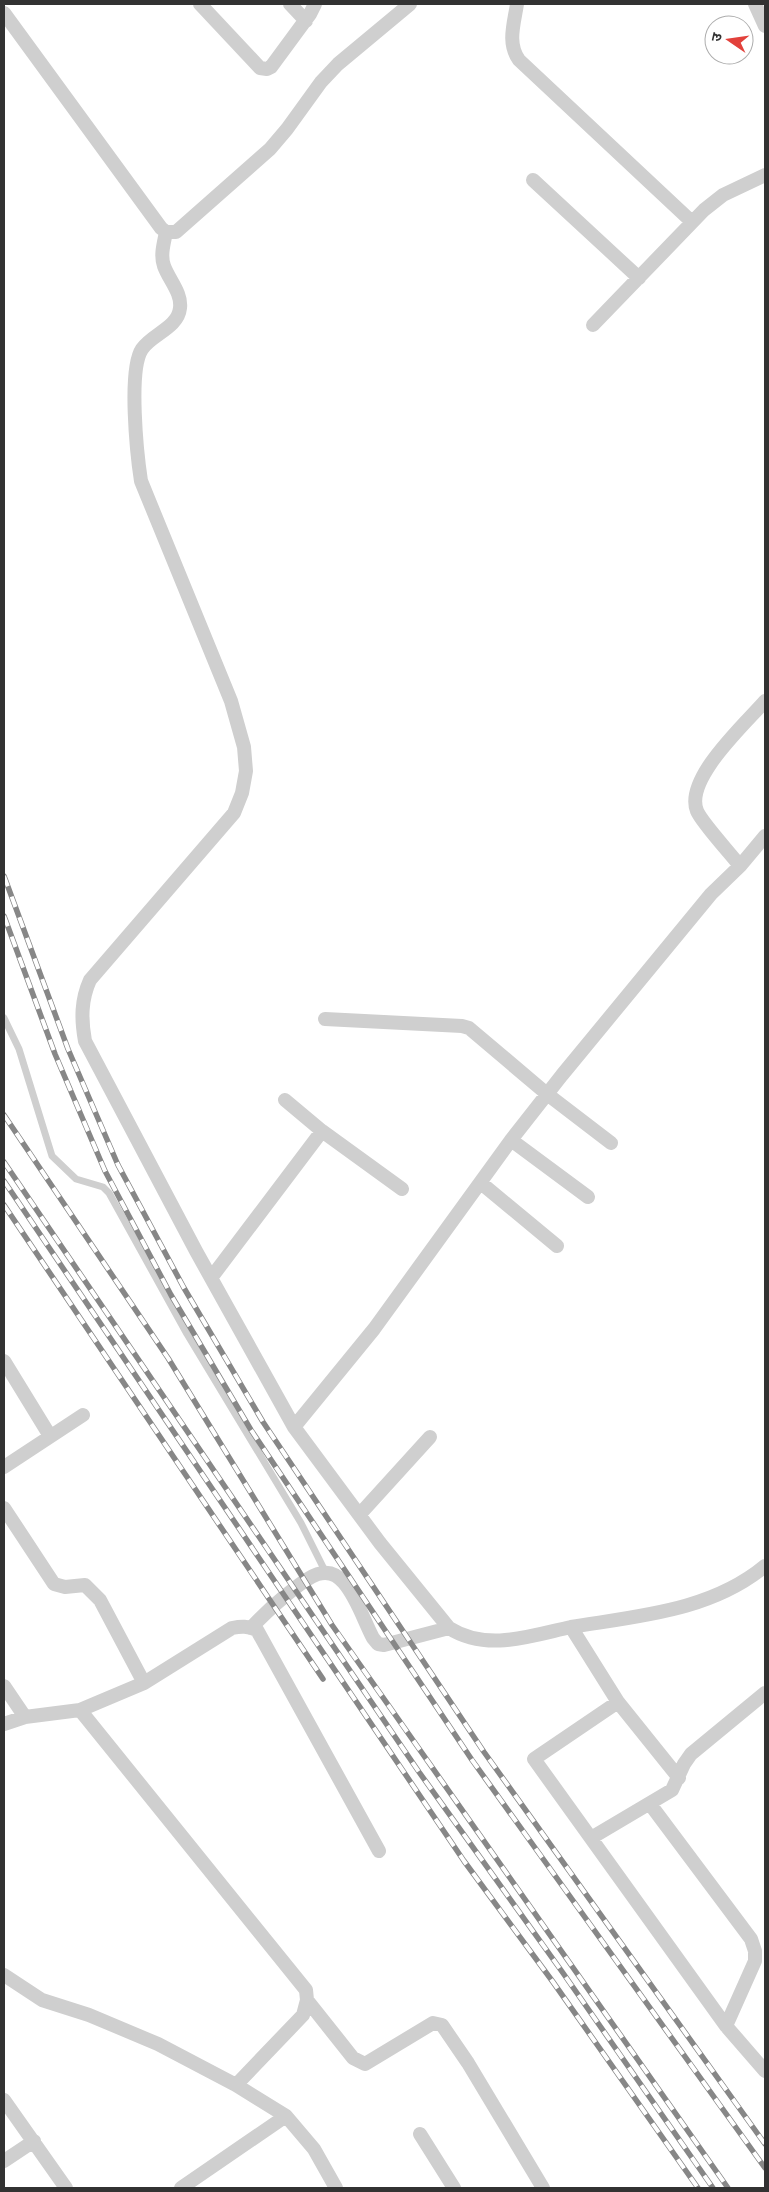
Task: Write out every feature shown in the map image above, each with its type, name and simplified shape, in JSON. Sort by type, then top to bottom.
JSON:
[{"type":"street","points":[[200,4],[263,69],[271,68],[306,21],[315,4]]},
{"type":"street","points":[[290,4],[306,21]]},
{"type":"street","points":[[4,13],[160,228],[166,232],[176,232],[270,149],[332,70],[410,4]]},
{"type":"street","points":[[517,4],[511,42],[513,51],[519,60],[692,222]]},
{"type":"street","points":[[755,4],[765,26]]},
{"type":"street","points":[[594,325],[692,222],[723,194],[765,175]]},
{"type":"street","points":[[533,180],[639,278]]},
{"type":"street","points":[[166,232],[164,266],[179,295],[180,311],[172,324],[144,346],[136,364],[137,457],[141,481],[231,701],[244,747],[246,771],[242,793],[234,813],[90,980],[84,992],[82,1006],[82,1025],[85,1041],[211,1278],[294,1427],[380,1543],[449,1628],[475,1639],[502,1642],[571,1627],[684,1608],[716,1596],[752,1577],[765,1566]]},
{"type":"street","points":[[740,866],[697,812],[695,797],[698,785],[707,767],[765,701]]},
{"type":"street","points":[[294,1427],[374,1329],[511,1140],[547,1094],[711,894],[740,866],[765,836]]},
{"type":"street","points":[[326,1019],[462,1026],[469,1028],[547,1094],[611,1144]]},
{"type":"street","points":[[285,1100],[322,1131],[402,1189]]},
{"type":"street","points":[[211,1278],[322,1131]]},
{"type":"street","points":[[511,1140],[588,1197]]},
{"type":"street","points":[[481,1183],[557,1246]]},
{"type":"street","points":[[4,1361],[50,1436]]},
{"type":"street","points":[[4,1467],[83,1415]]},
{"type":"street","points":[[360,1514],[430,1437]]},
{"type":"street","points":[[4,1508],[54,1584],[64,1587],[85,1585],[100,1600],[144,1683]]},
{"type":"street","points":[[251,1628],[273,1605],[304,1581],[314,1574],[326,1573],[337,1576],[344,1583],[378,1644],[389,1644],[449,1628]]},
{"type":"street","points":[[4,1724],[25,1717],[80,1710],[144,1683],[232,1628],[242,1626],[257,1630],[379,1852]]},
{"type":"street","points":[[571,1627],[618,1702],[678,1778]]},
{"type":"street","points":[[4,1686],[25,1717]]},
{"type":"street","points":[[591,1838],[672,1790],[684,1764],[691,1754],[765,1693]]},
{"type":"street","points":[[618,1702],[534,1759],[726,2026],[765,2071]]},
{"type":"street","points":[[80,1710],[306,1990],[307,2000],[303,2015],[236,2085]]},
{"type":"street","points":[[650,1804],[750,1939],[755,1950],[755,1961],[726,2026]]},
{"type":"street","points":[[4,1975],[42,2000],[89,2016],[158,2044],[236,2085],[286,2116],[314,2149],[336,2188]]},
{"type":"street","points":[[307,2000],[353,2058],[365,2064],[432,2023],[442,2025],[468,2063],[543,2188]]},
{"type":"street","points":[[4,2100],[66,2188]]},
{"type":"street","points":[[181,2188],[286,2116]]},
{"type":"street","points":[[420,2134],[454,2188]]},
{"type":"street","points":[[4,2161],[34,2141]]},
{"type":"lane","points":[[4,1018],[19,1050],[52,1156],[76,1178],[103,1188],[110,1193],[187,1334],[301,1523],[326,1573]]},
{"type":"railway","points":[[4,876],[68,1049],[118,1165],[184,1288],[263,1422],[484,1752],[765,2144]]},
{"type":"railway","points":[[4,916],[55,1054],[105,1171],[171,1295],[251,1430],[472,1760],[765,2168]]},
{"type":"railway","points":[[4,1115],[168,1358],[332,1625],[728,2188]]},
{"type":"railway","points":[[4,1162],[419,1772],[563,1973],[713,2188]]},
{"type":"railway","points":[[4,1181],[464,1861],[553,1982],[698,2188]]},
{"type":"railway","points":[[4,1205],[323,1679]]}]
